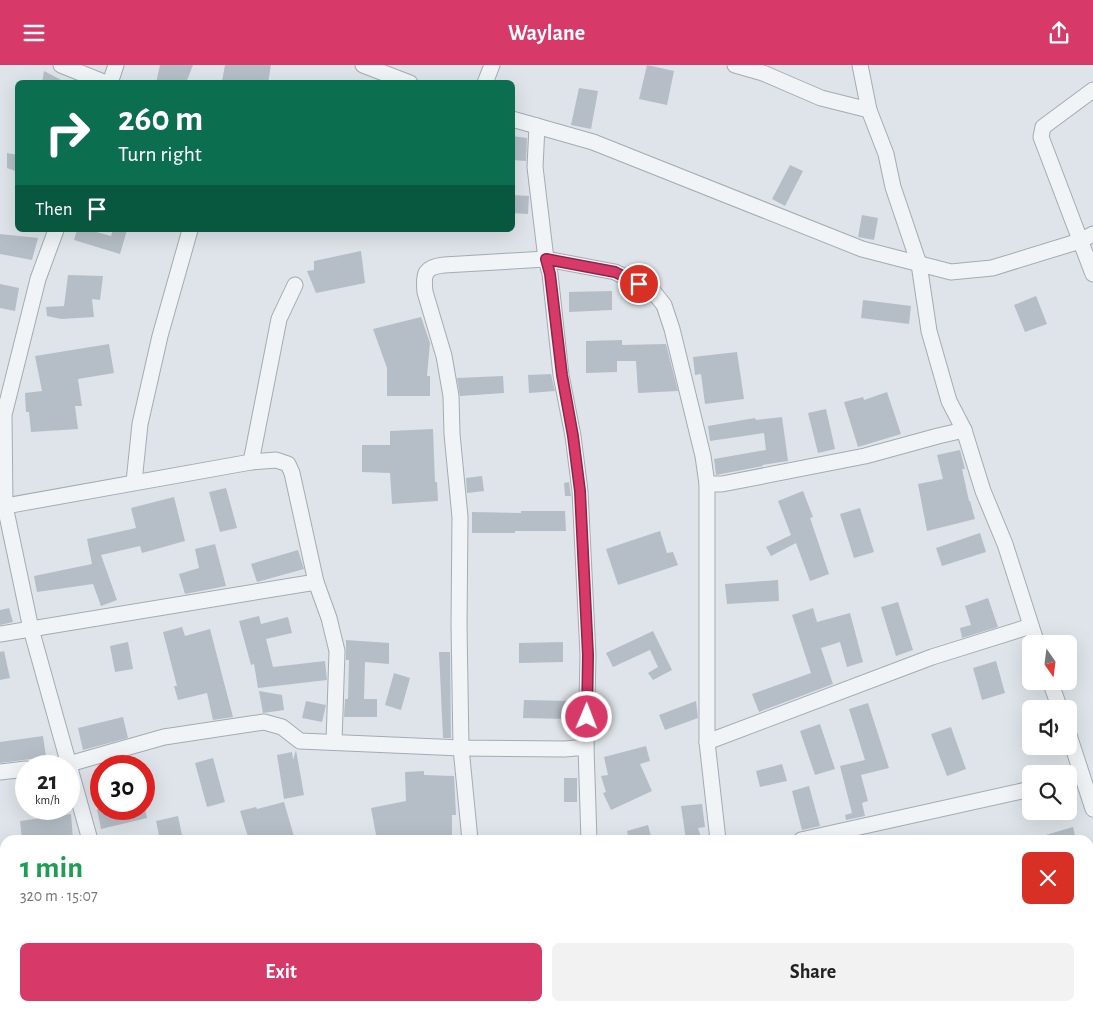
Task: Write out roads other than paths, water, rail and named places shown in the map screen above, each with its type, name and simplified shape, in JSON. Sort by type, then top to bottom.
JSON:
[{"type":"street","points":[[61,65],[100,80]]},
{"type":"street","points":[[109,80],[116,65]]},
{"type":"street","points":[[366,65],[403,80]]},
{"type":"street","points":[[486,80],[492,65]]},
{"type":"street","points":[[735,65],[763,73],[821,98],[869,110]]},
{"type":"street","points":[[860,65],[869,110],[886,154],[894,187],[919,264],[928,331],[949,401],[964,430],[984,491],[1005,544],[1034,635]]},
{"type":"street","points":[[1093,90],[1043,127],[1041,137],[1087,238],[1093,274]]},
{"type":"street","points":[[515,120],[593,142],[862,249],[952,272],[992,268],[1087,238]]},
{"type":"street","points":[[538,126],[535,167],[562,375],[573,436],[580,491],[588,655],[586,747],[589,835]]},
{"type":"street","points":[[55,232],[7,375],[2,506],[30,629],[66,755]]},
{"type":"street","points":[[134,482],[140,424],[158,346],[189,232]]},
{"type":"street","points":[[469,835],[460,748],[460,517],[452,434],[451,396],[449,378],[425,292],[424,281],[426,272],[432,267],[546,259],[615,272],[652,290],[664,305],[672,329],[703,456],[707,484],[706,742],[717,835]]},
{"type":"street","points":[[251,462],[279,319],[295,285]]},
{"type":"street","points":[[707,484],[722,484],[865,457],[964,430]]},
{"type":"street","points":[[2,506],[251,462],[276,460],[288,464],[292,473],[316,582],[329,618],[337,651],[334,742]]},
{"type":"street","points":[[0,634],[316,582]]},
{"type":"street","points":[[706,742],[932,657],[1031,626]]},
{"type":"street","points":[[80,761],[164,737],[264,722],[282,727],[300,741],[460,748],[565,749],[586,747]]},
{"type":"street","points":[[0,772],[15,770]]},
{"type":"street","points":[[1077,782],[1093,809]]},
{"type":"street","points":[[824,835],[1022,791]]},
{"type":"street","points":[[80,804],[89,835]]}]
